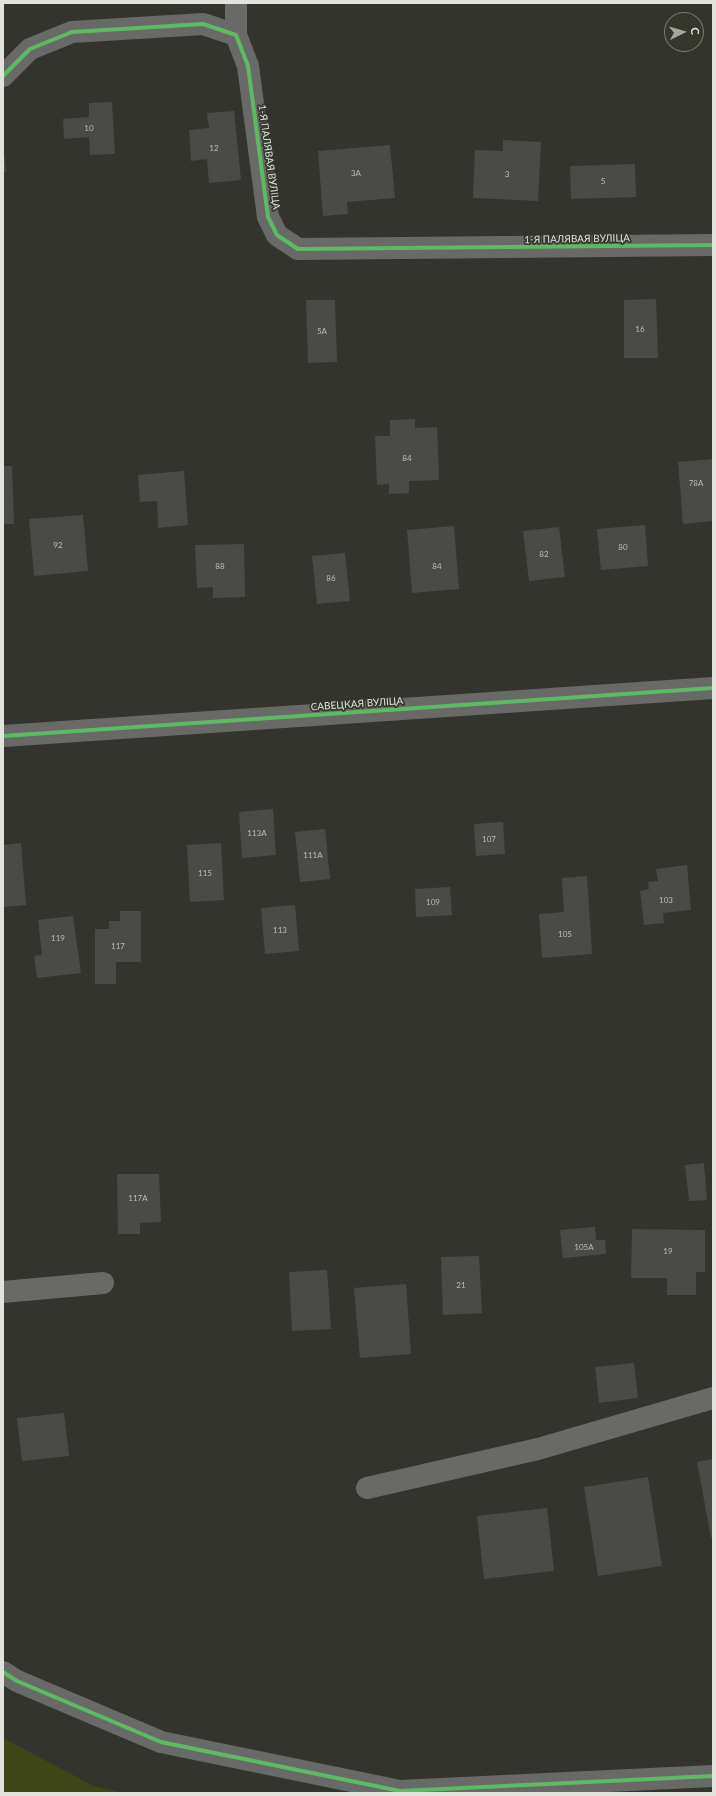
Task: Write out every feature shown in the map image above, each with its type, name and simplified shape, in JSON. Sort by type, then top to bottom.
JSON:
[{"type":"street","points":[[3,76],[30,49],[72,32],[203,24],[236,35],[236,3]]},
{"type":"street","name":"1-Я ПАЛЯВАЯ ВУЛІЦА","points":[[236,35],[248,66],[268,217],[276,236],[298,249],[713,245]]},
{"type":"street","name":"САВЕЦКАЯ ВУЛІЦА","points":[[3,736],[713,688]]},
{"type":"street","points":[[3,1292],[103,1283]]},
{"type":"street","points":[[367,1488],[538,1449],[713,1398]]},
{"type":"street","points":[[3,1672],[17,1681],[161,1742],[400,1791],[713,1776]]},
{"type":"green space","points":[[3,1738],[94,1786],[123,1793],[3,1793]]},
{"type":"building","points":[[112,102],[115,154],[90,155],[89,137],[64,139],[63,119],[89,117],[89,103]]},
{"type":"building","points":[[234,111],[241,180],[209,183],[207,159],[191,161],[189,130],[209,128],[207,113]]},
{"type":"building","points":[[503,140],[541,142],[538,201],[473,198],[475,150],[503,151]]},
{"type":"building","points":[[3,142],[6,172],[3,172]]},
{"type":"building","points":[[390,145],[395,198],[347,202],[348,214],[323,216],[318,151]]},
{"type":"building","points":[[635,164],[636,197],[571,199],[570,166]]},
{"type":"building","points":[[656,299],[658,358],[624,358],[624,300]]},
{"type":"building","points":[[306,300],[335,300],[337,362],[308,363]]},
{"type":"building","points":[[415,419],[415,428],[437,427],[439,480],[409,481],[409,493],[389,494],[389,484],[377,485],[375,436],[390,436],[390,420]]},
{"type":"building","points":[[713,459],[713,521],[683,524],[678,462]]},
{"type":"building","points":[[3,466],[12,466],[14,524],[3,524]]},
{"type":"building","points":[[184,471],[188,525],[158,528],[157,501],[140,502],[138,475]]},
{"type":"building","points":[[83,515],[88,571],[34,576],[29,519]]},
{"type":"building","points":[[645,525],[648,566],[601,570],[597,529]]},
{"type":"building","points":[[454,526],[459,589],[412,593],[407,530]]},
{"type":"building","points":[[559,527],[565,577],[529,581],[523,531]]},
{"type":"building","points":[[244,544],[245,597],[213,598],[213,587],[197,588],[195,545]]},
{"type":"building","points":[[345,553],[350,601],[317,604],[312,556]]},
{"type":"building","points":[[273,809],[276,855],[242,858],[239,812]]},
{"type":"building","points":[[503,822],[505,854],[476,856],[474,824]]},
{"type":"building","points":[[325,829],[330,879],[300,882],[295,832]]},
{"type":"building","points":[[21,843],[26,905],[3,907],[3,845]]},
{"type":"building","points":[[221,843],[224,900],[190,902],[187,845]]},
{"type":"building","points":[[687,865],[691,910],[663,913],[664,923],[644,925],[640,891],[649,889],[648,882],[658,881],[656,869]]},
{"type":"building","points":[[587,876],[592,954],[542,958],[539,914],[564,912],[562,878]]},
{"type":"building","points":[[450,887],[452,915],[416,917],[415,889]]},
{"type":"building","points":[[295,905],[299,951],[265,954],[261,908]]},
{"type":"building","points":[[120,911],[141,911],[141,962],[116,962],[116,984],[95,984],[95,929],[109,929],[109,921],[120,921]]},
{"type":"building","points":[[73,916],[81,973],[37,978],[34,956],[42,955],[38,920]]},
{"type":"building","points":[[704,1163],[707,1200],[689,1201],[685,1165]]},
{"type":"building","points":[[117,1174],[159,1174],[161,1222],[140,1223],[140,1234],[118,1234]]},
{"type":"building","points":[[595,1227],[596,1240],[605,1240],[606,1254],[563,1258],[560,1230]]},
{"type":"building","points":[[632,1229],[705,1230],[705,1272],[696,1272],[696,1295],[667,1295],[667,1278],[631,1278]]},
{"type":"building","points":[[479,1256],[482,1313],[443,1315],[441,1257]]},
{"type":"building","points":[[327,1270],[331,1329],[292,1331],[289,1272]]},
{"type":"building","points":[[406,1284],[411,1354],[360,1358],[354,1288]]},
{"type":"building","points":[[634,1363],[638,1398],[599,1403],[595,1367]]},
{"type":"building","points":[[64,1413],[69,1456],[22,1461],[17,1418]]},
{"type":"building","points":[[713,1459],[713,1537],[711,1538],[697,1462]]},
{"type":"building","points":[[648,1477],[662,1566],[598,1576],[584,1487]]},
{"type":"building","points":[[547,1508],[554,1571],[484,1579],[477,1516]]},
{"type":"cycle path","points":[[3,76],[30,49],[72,32],[203,24],[236,35],[248,66],[268,217],[277,235],[298,249],[713,245]]},
{"type":"cycle path","points":[[3,736],[713,688]]},
{"type":"cycle path","points":[[3,1672],[17,1681],[161,1742],[400,1791],[713,1776]]}]
